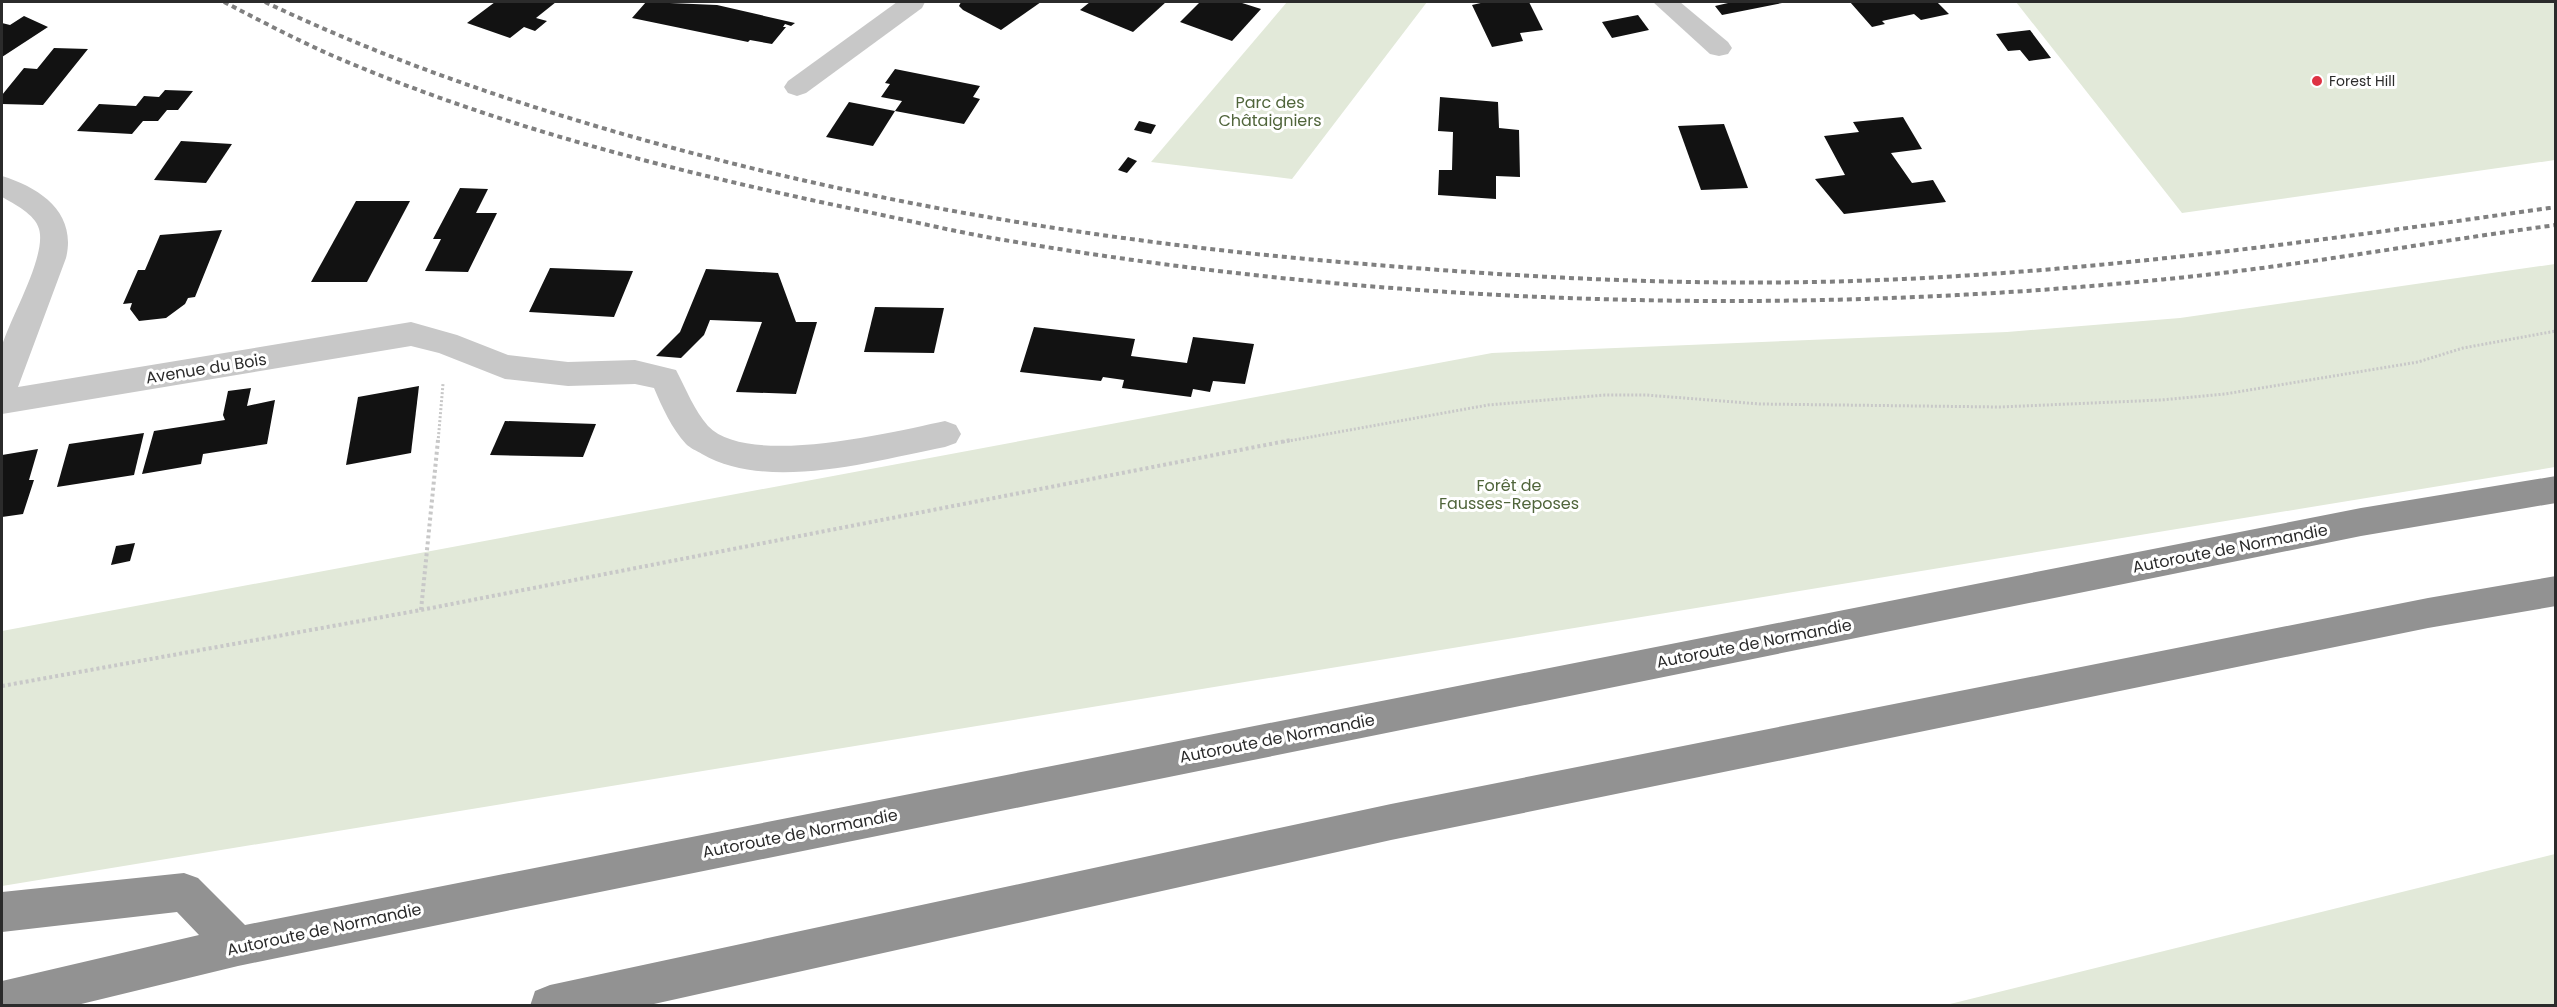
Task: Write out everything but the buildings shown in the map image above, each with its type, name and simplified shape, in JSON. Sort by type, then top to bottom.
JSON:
[{"type":"highway","name":"Autoroute de Normandie","points":[[2,1002],[238,946],[2361,522],[2556,489]]},
{"type":"highway","points":[[550,1005],[1391,822],[2428,613],[2556,591]]},
{"type":"highway","points":[[2,912],[184,892],[238,946]]},
{"type":"street","points":[[797,87],[913,2]]},
{"type":"street","points":[[1665,2],[1719,48]]},
{"type":"street","points":[[2,186],[24,197],[49,216],[56,238],[51,258],[2,387]]},
{"type":"street","name":"Avenue du Bois","points":[[2,402],[411,334],[446,343]]},
{"type":"street","points":[[446,343],[505,367],[568,374],[635,372],[665,379],[676,403],[698,436],[730,454],[782,460],[860,451],[945,434]]},
{"type":"path","points":[[2,686],[421,610],[1338,431],[1488,405],[1646,395],[1760,404],[2000,407],[2161,400],[2225,394],[2418,362],[2463,348],[2556,331]]},
{"type":"path","points":[[421,610],[431,523],[446,343]]},
{"type":"green space","name":"Parc des Châtaigniers","points":[[1287,2],[1427,2],[1292,179],[1151,162]]},
{"type":"green space","name":"Forest Hill","points":[[2016,2],[2555,2],[2555,160],[2182,213]]},
{"type":"green space","name":"Forêt de Fausses-Reposes","points":[[2555,264],[2555,467],[2,886],[2,631],[1492,353],[2007,332],[2180,318]]},
{"type":"green space","points":[[2555,854],[2555,1005],[1946,1005]]},
{"type":"railway","points":[[224,2],[331,55],[459,105],[590,146],[657,164],[991,238],[1154,263],[1300,280],[1446,292],[1592,299],[1739,301],[1885,298],[2031,291],[2225,273],[2556,225]]},
{"type":"railway","points":[[265,2],[394,58],[482,90],[709,158],[803,180],[993,218],[1185,246],[1281,256],[1566,278],[1754,283],[1880,280],[2050,269],[2219,252],[2556,207]]},
{"type":"place","name":"Forest Hill","points":[[2317,81]]}]
